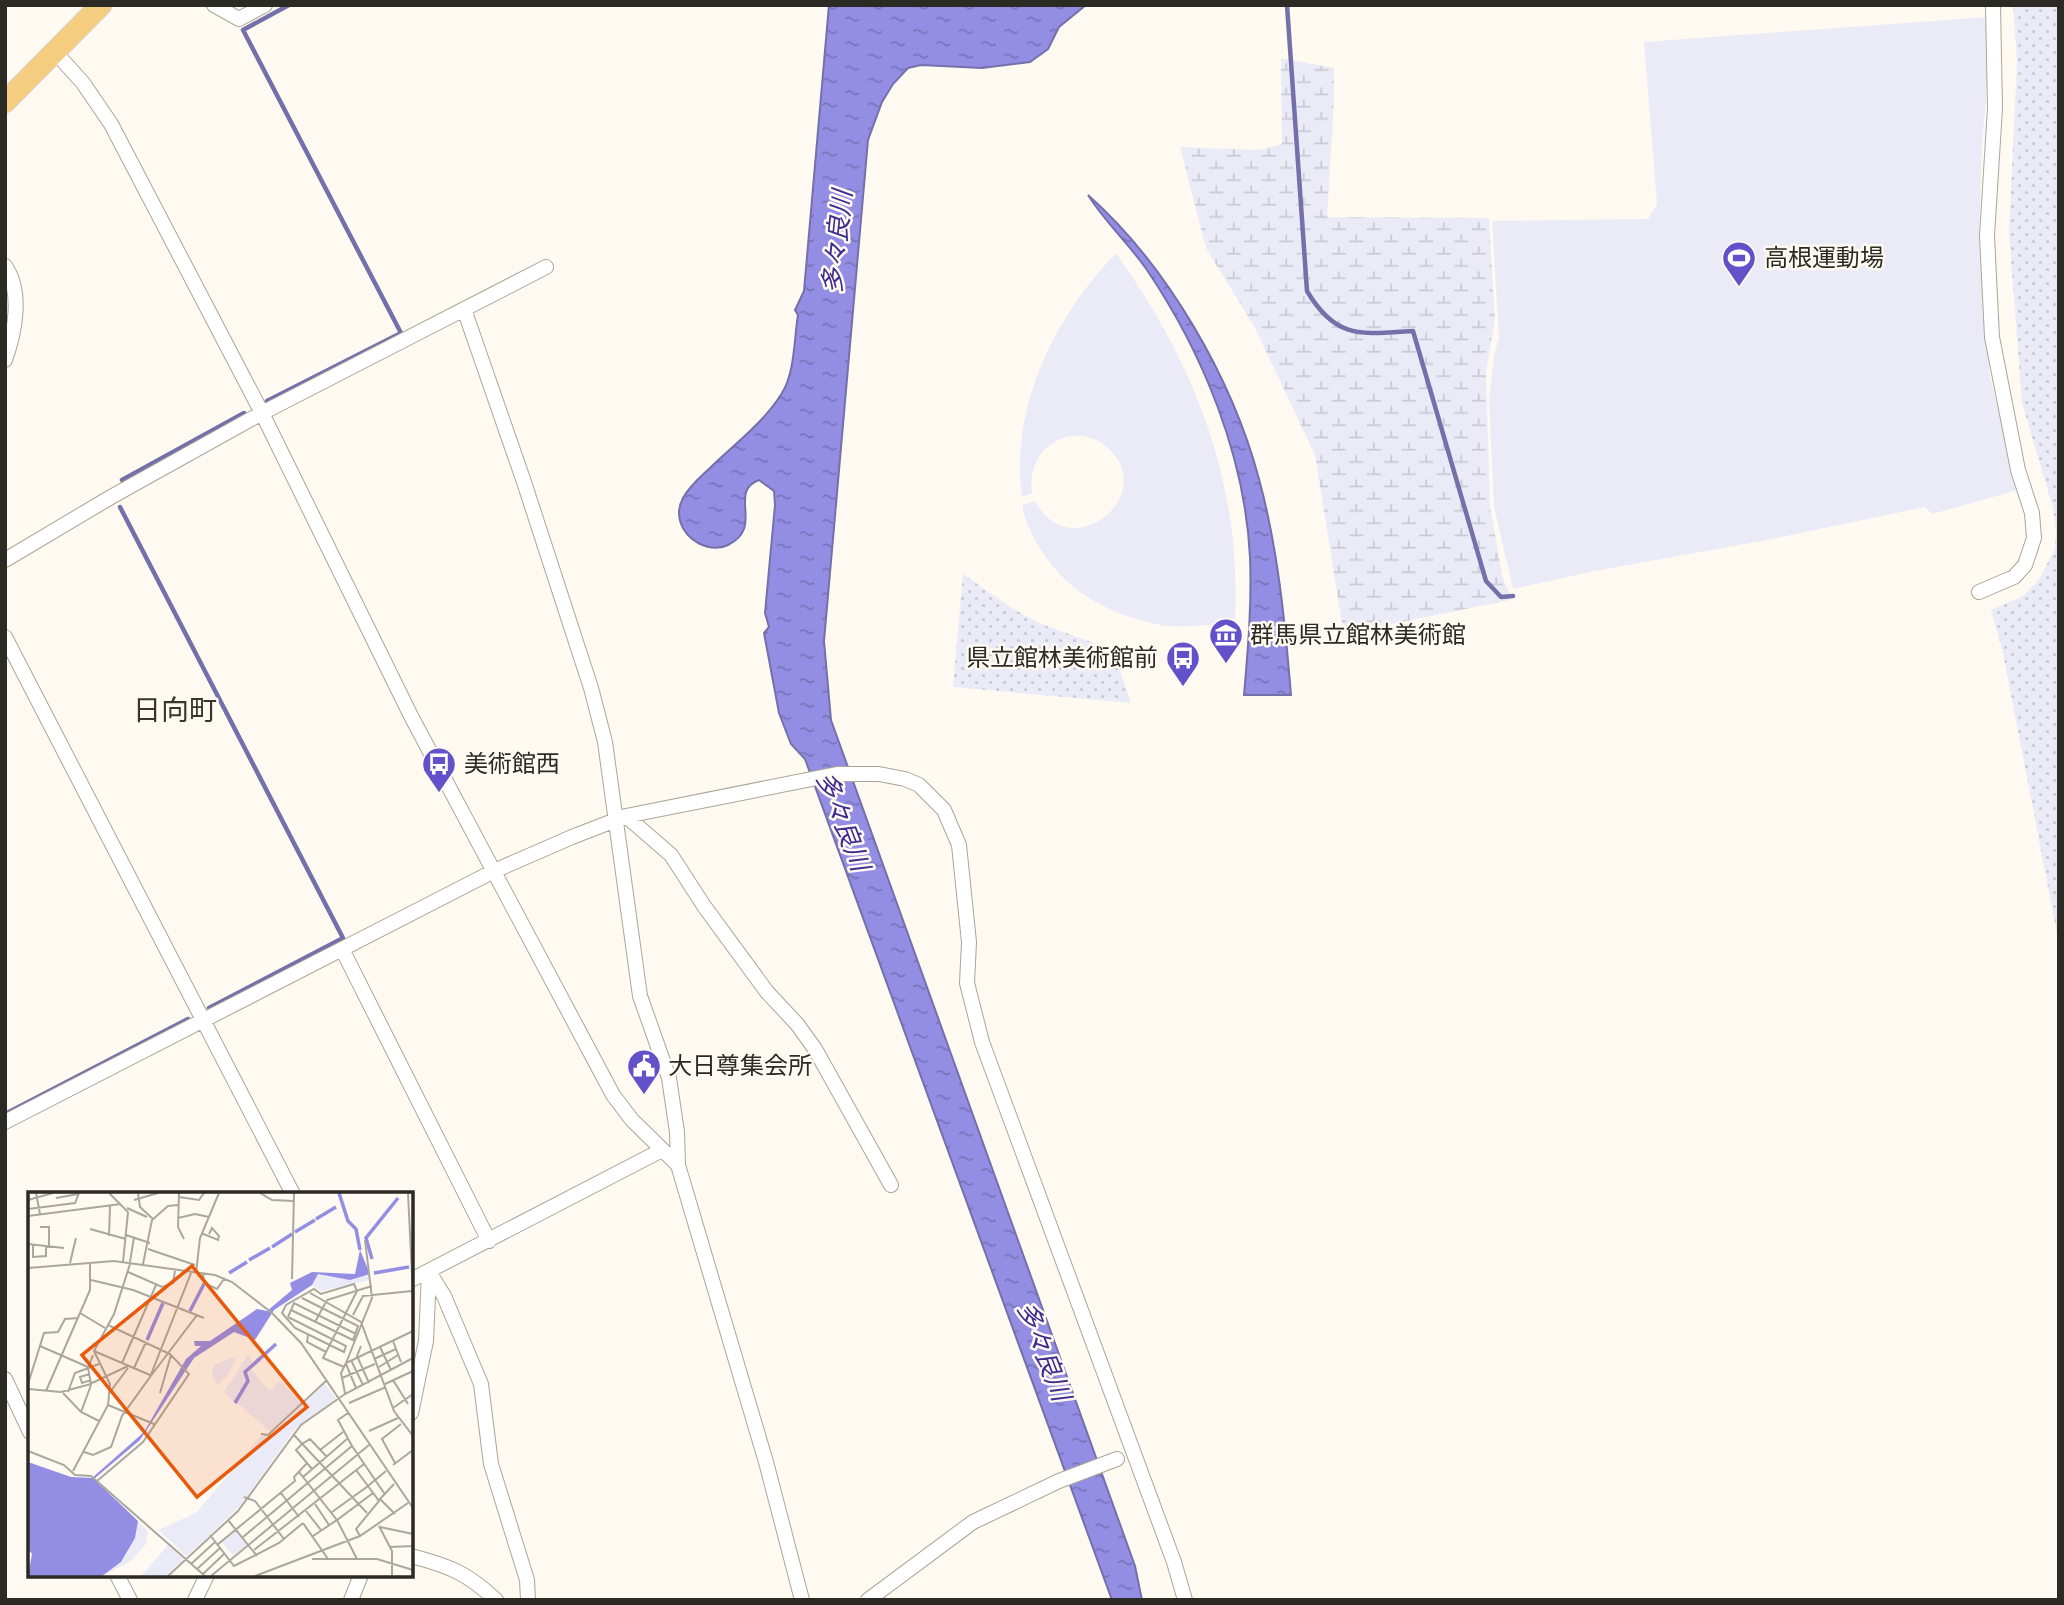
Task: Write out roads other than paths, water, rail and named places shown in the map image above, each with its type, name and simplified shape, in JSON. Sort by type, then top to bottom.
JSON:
[{"type":"highway","points":[[5,102],[55,53],[91,8]]},
{"type":"street","points":[[214,5],[239,19],[265,5]]},
{"type":"street","points":[[1979,592],[2014,577],[2025,565],[2034,538],[2032,513],[2018,470],[1992,337],[1987,236],[1995,108],[1993,5]]},
{"type":"street","points":[[55,53],[83,83],[106,115],[262,413],[376,647],[613,1095],[632,1121],[678,1165]]},
{"type":"street","points":[[5,267],[16,295],[12,340],[5,360]]},
{"type":"street","points":[[5,560],[262,413],[547,267]]},
{"type":"street","points":[[464,309],[591,688],[621,818],[620,835],[640,996],[669,1077],[677,1132],[678,1165],[766,1462],[803,1600]]},
{"type":"street","points":[[5,637],[291,1192]]},
{"type":"street","points":[[5,1122],[494,871],[621,818],[837,774],[889,774],[919,785],[944,810],[959,845],[969,942],[967,983],[982,1042],[1174,1562],[1185,1600]]},
{"type":"street","points":[[621,818],[671,855],[767,992],[797,1024],[827,1070],[891,1185]]},
{"type":"street","points":[[342,949],[489,1241]]},
{"type":"street","points":[[413,1279],[662,1150]]},
{"type":"street","points":[[413,1403],[426,1341],[429,1272]]},
{"type":"street","points":[[429,1272],[444,1296],[481,1384],[491,1464],[527,1580],[528,1600]]},
{"type":"street","points":[[5,1379],[28,1428]]},
{"type":"street","points":[[868,1600],[974,1522],[1059,1481],[1117,1459]]},
{"type":"street","points":[[413,1557],[456,1569],[496,1600]]},
{"type":"street","points":[[118,1577],[130,1600]]},
{"type":"street","points":[[195,1600],[206,1577]]},
{"type":"street","points":[[351,1600],[359,1577]]},
{"type":"water","name":"多々良川","points":[[829,5],[1086,5],[1059,27],[1048,49],[1030,62],[982,68],[921,65],[908,68],[893,84],[882,102],[868,140],[824,641],[831,720],[1135,1566],[1142,1600],[1112,1600],[805,759],[791,744],[779,713],[764,633],[769,627],[765,613],[774,491],[759,480],[750,486],[746,493],[744,529],[739,538],[724,547],[713,548],[692,539],[683,529],[679,517],[680,504],[689,489],[767,413],[782,393],[789,375],[798,315],[795,310],[804,291]]},
{"type":"water","points":[[1088,195],[1117,223],[1170,289],[1214,363],[1232,402],[1259,479],[1271,532],[1291,695],[1244,695],[1250,609],[1250,557],[1240,481],[1230,444],[1203,371],[1167,302],[1140,260]]},
{"type":"waterway","points":[[267,401],[401,333],[243,30],[289,5]]},
{"type":"waterway","points":[[1287,5],[1307,291],[1328,318],[1340,326],[1364,333],[1413,331],[1486,581],[1501,597],[1513,596]]},
{"type":"waterway","points":[[122,480],[244,413]]},
{"type":"waterway","points":[[120,507],[343,938],[209,1008]]},
{"type":"waterway","points":[[5,1114],[188,1019]]},
{"type":"place","name":"高根運動場","points":[[1739,288]]},
{"type":"place","name":"群馬県立館林美術館","points":[[1226,665]]},
{"type":"place","name":"県立館林美術館前","points":[[1183,688]]},
{"type":"place","name":"美術館西","points":[[439,794]]},
{"type":"place","name":"大日尊集会所","points":[[644,1096]]},
{"type":"district","name":"日向町","points":[[175,710]]}]
